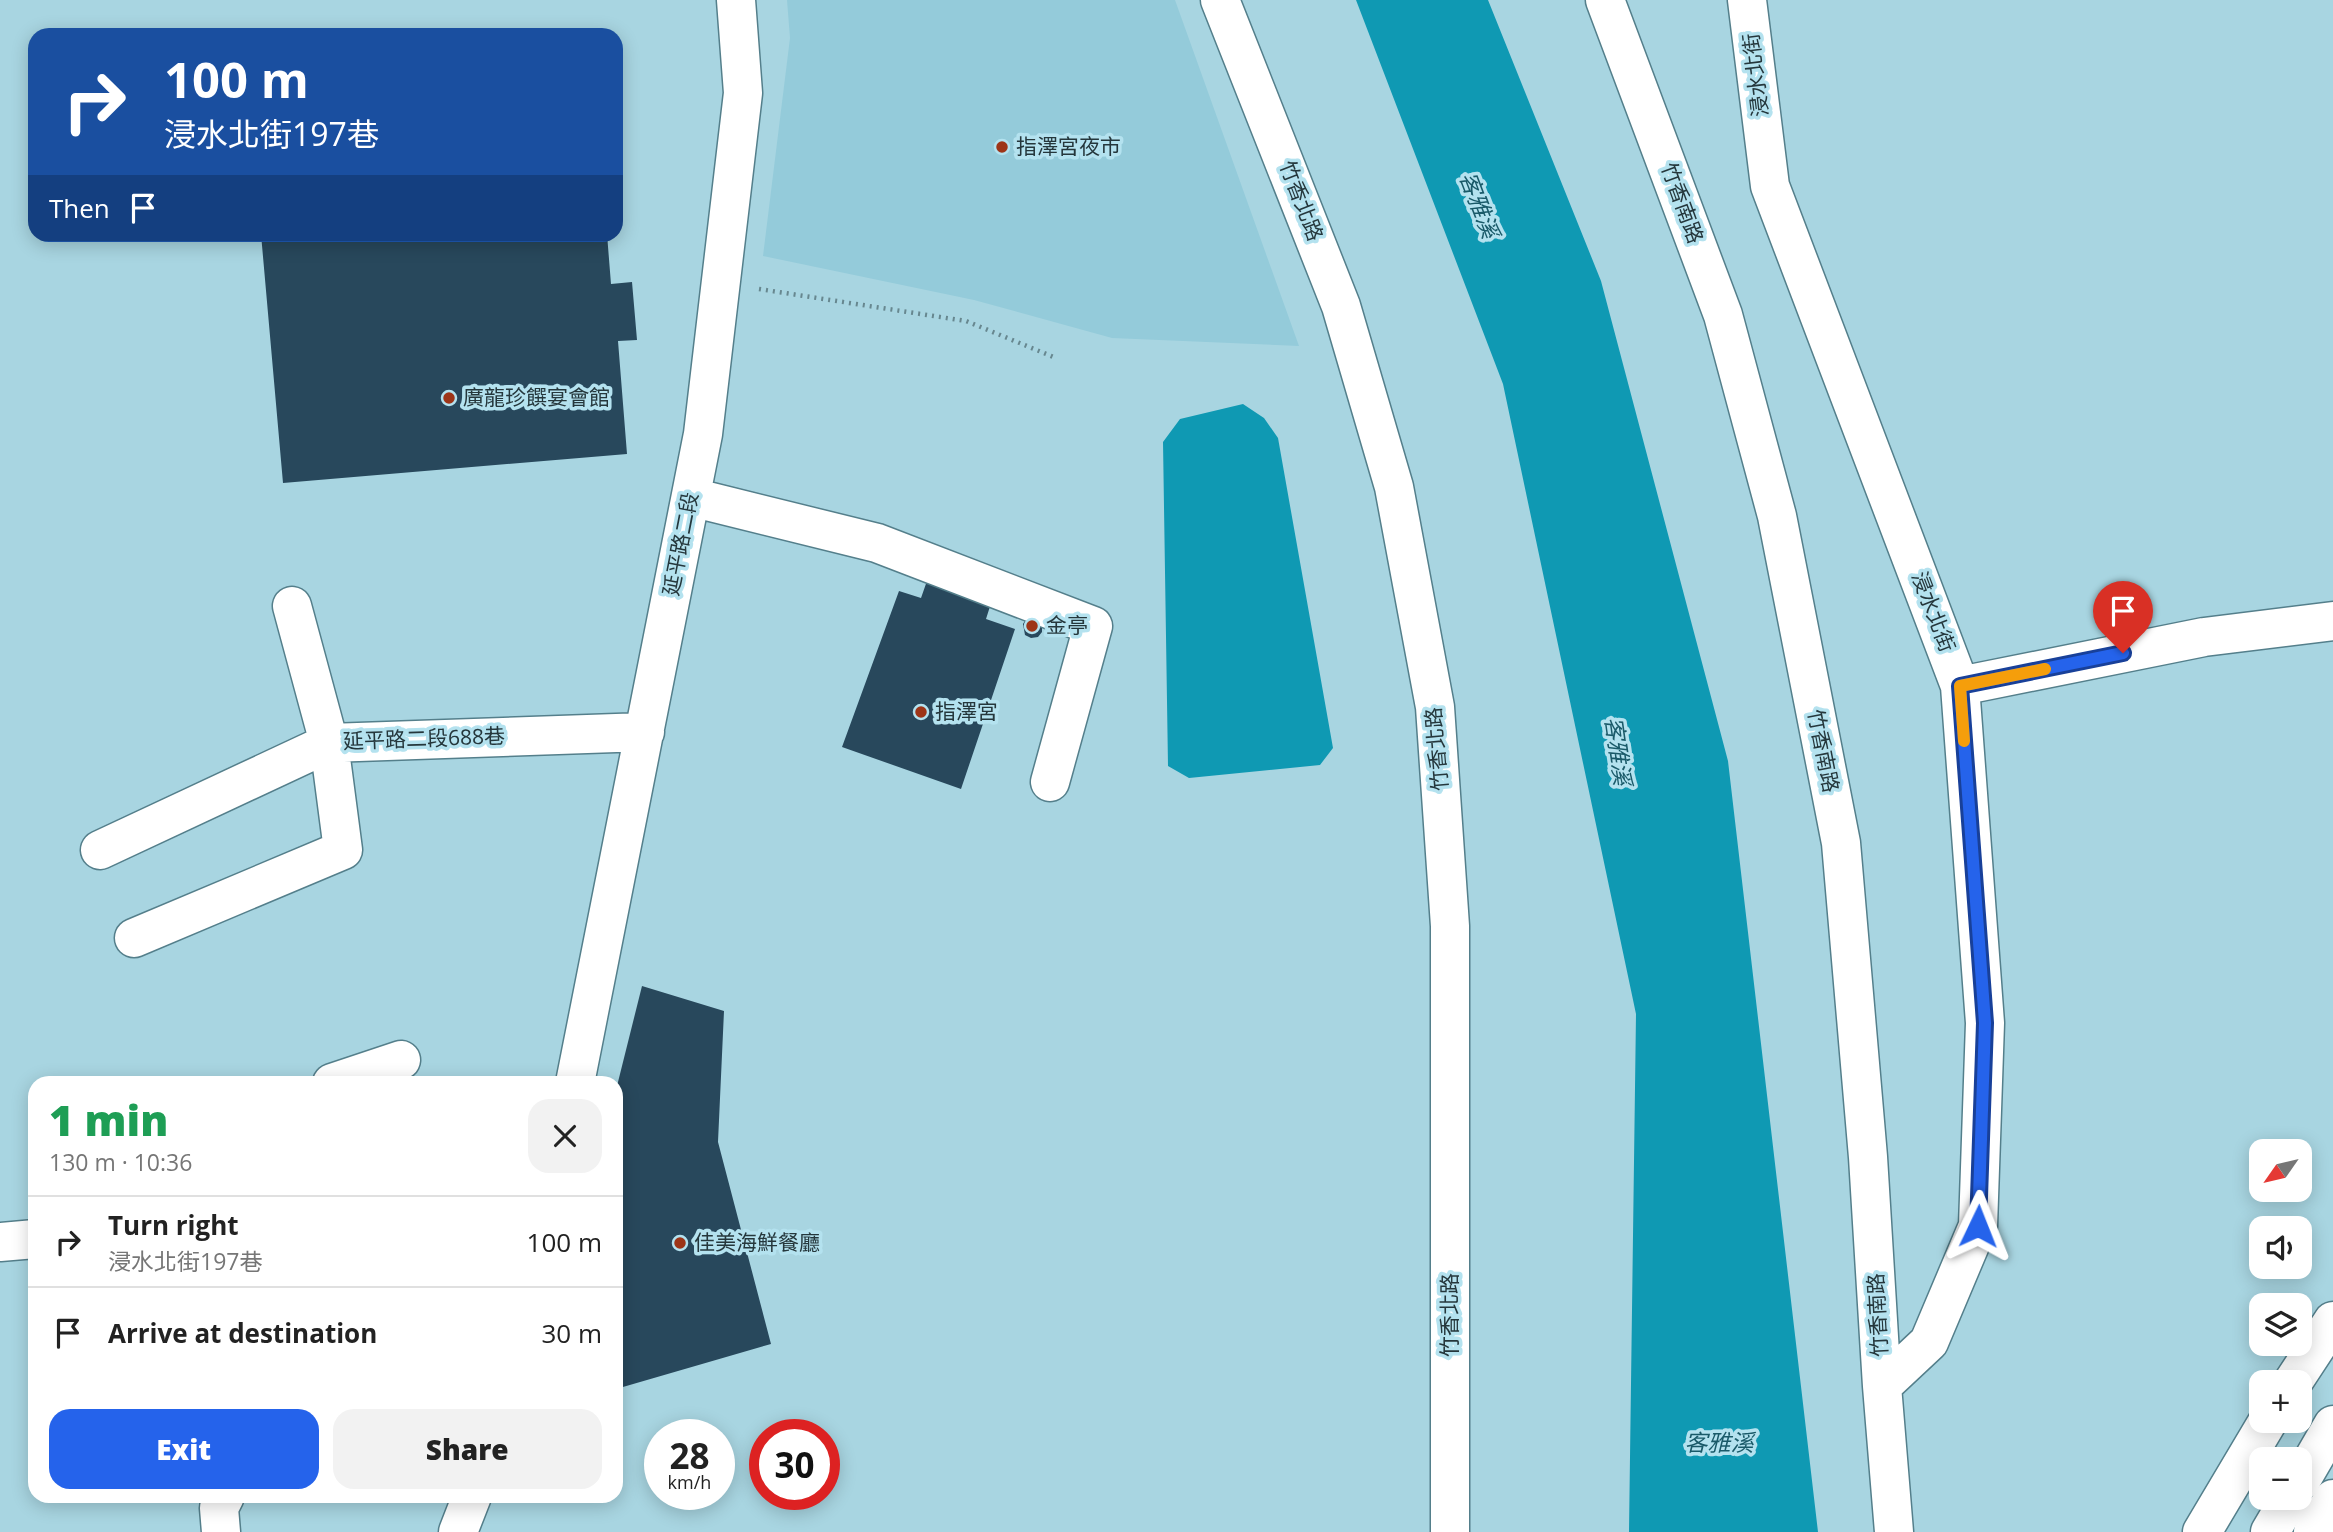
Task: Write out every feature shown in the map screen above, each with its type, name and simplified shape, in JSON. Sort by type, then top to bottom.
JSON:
[{"type":"main road","name":"延平路二段","points":[[576,1076],[703,434],[743,93],[736,0]]},
{"type":"main road","name":"竹香北路","points":[[1220,0],[1341,306],[1394,488],[1435,707],[1450,926],[1450,1532]]},
{"type":"main road","name":"竹香南路","points":[[1605,0],[1723,314],[1777,516],[1840,843],[1868,1157],[1894,1532]]},
{"type":"main road","name":"浸水北街","points":[[1747,0],[1770,186],[1960,686],[1985,1023],[1978,1226],[1929,1342],[1882,1386]]},
{"type":"main road","points":[[691,497],[877,543],[1093,626],[1050,782]]},
{"type":"main road","points":[[134,937],[343,850],[329,743],[292,606]]},
{"type":"main road","points":[[1960,686],[2204,637],[2333,621]]},
{"type":"main road","name":"延平路二段688巷","points":[[100,850],[329,743],[645,732]]},
{"type":"main road","points":[[353,1076],[401,1060]]},
{"type":"main road","points":[[0,1242],[28,1240]]},
{"type":"main road","points":[[2301,1370],[2333,1321]]},
{"type":"main road","points":[[2312,1461],[2333,1425]]},
{"type":"main road","points":[[2202,1532],[2261,1433]]},
{"type":"main road","points":[[2313,1532],[2333,1499]]},
{"type":"main road","points":[[221,1532],[219,1508],[222,1503]]},
{"type":"main road","points":[[457,1532],[469,1503]]},
{"type":"main road","points":[[2270,1532],[2283,1510]]},
{"type":"path","points":[[720,283],[966,321],[1056,358]]},
{"type":"shaded area","name":"指澤宮夜市","points":[[787,0],[1175,0],[1299,346],[1112,338],[974,300],[763,256],[790,38]]},
{"type":"water","name":"客雅溪","points":[[1356,0],[1488,0],[1601,281],[1728,761],[1818,1532],[1629,1532],[1636,1014],[1503,384]]},
{"type":"water","points":[[1243,404],[1264,418],[1278,438],[1333,748],[1320,765],[1189,778],[1168,766],[1163,442],[1180,419]]},
{"type":"building","name":"廣龍珍饌宴會館","points":[[262,242],[608,242],[611,284],[632,282],[637,340],[618,341],[627,454],[283,483]]},
{"type":"building","name":"指澤宮","points":[[928,578],[992,600],[986,619],[1015,629],[961,789],[842,747],[899,591],[921,598]]},
{"type":"building","name":"金亭","points":[[1026,619],[1042,625],[1042,632],[1038,637],[1025,635],[1023,624]]},
{"type":"building","name":"佳美海鮮餐廳","points":[[642,986],[724,1011],[718,1142],[771,1344],[623,1387],[623,1076],[620,1076]]},
{"type":"slow traffic","points":[[1964,741],[1960,686],[2045,669]]},
{"type":"place","name":"指澤宮夜市","points":[[1002,147]]},
{"type":"place","name":"廣龍珍饌宴會館","points":[[449,398]]},
{"type":"place","name":"金亭","points":[[1032,626]]},
{"type":"place","name":"指澤宮","points":[[921,712]]},
{"type":"place","name":"佳美海鮮餐廳","points":[[680,1243]]},
{"type":"route","points":[[1978,1226],[1985,1023],[1960,686],[2123,653]]}]
